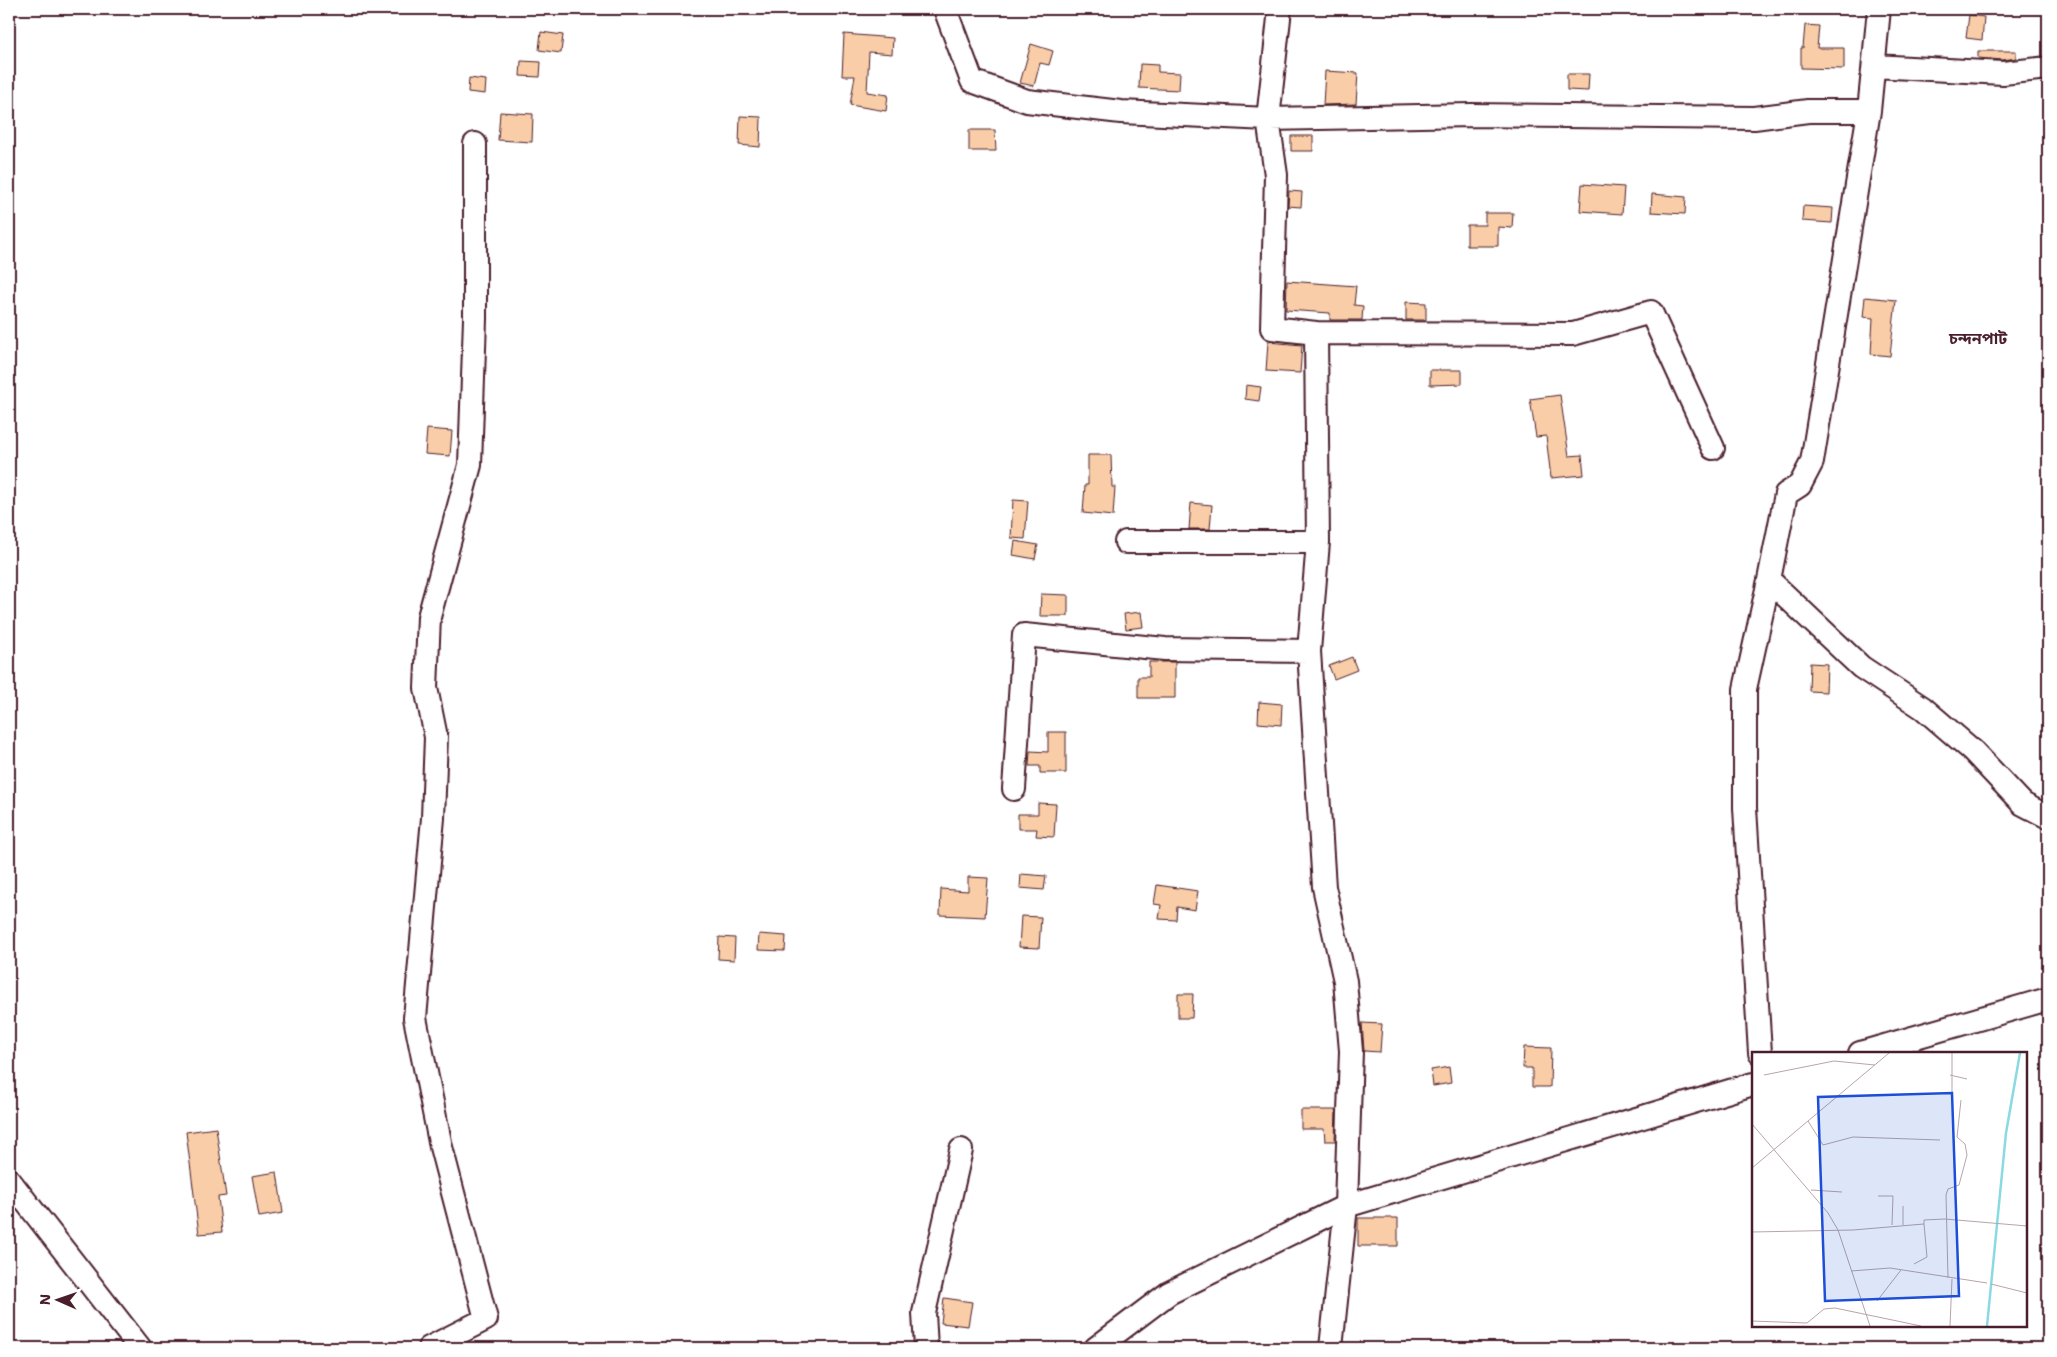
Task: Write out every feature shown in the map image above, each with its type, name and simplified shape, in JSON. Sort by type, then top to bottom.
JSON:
[{"type":"street","points":[[945,9],[972,82],[1027,101],[1122,112],[1268,119],[1471,115],[1754,118],[1808,111],[1869,110]]},
{"type":"street","points":[[1280,9],[1268,119],[1276,175],[1272,328],[1316,333],[1573,334],[1651,312],[1713,448]]},
{"type":"street","points":[[1760,1052],[1745,808],[1745,689],[1786,494],[1800,485],[1812,462],[1869,110],[1879,9]]},
{"type":"street","points":[[1874,66],[2003,73],[2048,68]]},
{"type":"street","points":[[429,1348],[486,1319],[441,1147],[415,1018],[434,818],[436,737],[426,688],[429,617],[470,465],[475,318],[475,144]]},
{"type":"street","points":[[1316,333],[1318,542],[1309,651],[1324,888],[1345,981],[1351,1051],[1346,1206],[1331,1348]]},
{"type":"street","points":[[1126,542],[1318,542]]},
{"type":"street","points":[[1769,580],[1862,667],[1888,682],[1922,708],[1973,751],[2024,804],[2048,817]]},
{"type":"street","points":[[1014,789],[1024,635],[1165,649],[1309,651]]},
{"type":"street","points":[[1863,1052],[2048,999]]},
{"type":"street","points":[[1096,1348],[1169,1294],[1346,1206],[1752,1084]]},
{"type":"street","points":[[926,1348],[924,1313],[961,1150]]},
{"type":"street","points":[[9,1180],[140,1348]]},
{"type":"building","points":[[1969,15],[1984,17],[1982,40],[1966,38]]},
{"type":"building","points":[[1805,25],[1819,26],[1817,48],[1844,48],[1844,69],[1801,68],[1801,48],[1803,48]]},
{"type":"building","points":[[541,32],[563,35],[561,53],[539,50]]},
{"type":"building","points":[[844,34],[893,38],[892,54],[869,52],[867,92],[888,95],[886,111],[850,105],[855,76],[842,76]]},
{"type":"building","points":[[1031,44],[1053,51],[1049,65],[1040,63],[1034,86],[1020,83]]},
{"type":"building","points":[[1978,51],[2016,51],[2016,58],[2003,60],[1978,58]]},
{"type":"building","points":[[521,61],[541,62],[540,77],[520,76]]},
{"type":"building","points":[[1140,64],[1158,65],[1158,72],[1180,73],[1179,90],[1139,88]]},
{"type":"building","points":[[1325,71],[1358,73],[1356,104],[1323,105]]},
{"type":"building","points":[[1567,74],[1589,74],[1588,91],[1567,90]]},
{"type":"building","points":[[469,78],[486,80],[485,94],[468,92]]},
{"type":"building","points":[[500,112],[533,114],[532,142],[498,140]]},
{"type":"building","points":[[740,116],[761,117],[760,147],[739,145]]},
{"type":"building","points":[[969,130],[995,130],[996,151],[969,151]]},
{"type":"building","points":[[1291,136],[1313,136],[1313,151],[1291,151]]},
{"type":"building","points":[[1582,184],[1624,187],[1622,214],[1580,211]]},
{"type":"building","points":[[1289,191],[1302,192],[1301,207],[1288,206]]},
{"type":"building","points":[[1652,194],[1686,197],[1685,214],[1651,212]]},
{"type":"building","points":[[1803,206],[1833,208],[1832,223],[1802,221]]},
{"type":"building","points":[[1485,213],[1513,213],[1512,228],[1498,227],[1498,246],[1467,246],[1467,225],[1485,225]]},
{"type":"building","points":[[1287,281],[1356,286],[1354,305],[1363,306],[1362,320],[1330,320],[1330,313],[1286,310]]},
{"type":"building","points":[[1865,297],[1896,300],[1890,356],[1871,354],[1873,318],[1863,317]]},
{"type":"building","points":[[1406,302],[1426,303],[1426,320],[1406,320]]},
{"type":"building","points":[[1268,342],[1302,345],[1300,373],[1266,371]]},
{"type":"building","points":[[1430,370],[1462,370],[1462,384],[1430,385]]},
{"type":"building","points":[[1246,385],[1261,387],[1259,401],[1245,399]]},
{"type":"building","points":[[1560,395],[1569,456],[1582,455],[1584,475],[1551,478],[1546,436],[1536,437],[1530,399]]},
{"type":"building","points":[[427,429],[452,431],[450,456],[425,454]]},
{"type":"building","points":[[1088,455],[1111,455],[1112,487],[1115,487],[1113,516],[1083,513],[1085,485],[1088,485]]},
{"type":"building","points":[[1013,500],[1028,501],[1025,539],[1011,538]]},
{"type":"building","points":[[1191,503],[1212,505],[1210,529],[1189,529]]},
{"type":"building","points":[[1015,541],[1038,545],[1035,559],[1013,555]]},
{"type":"building","points":[[1041,594],[1068,595],[1068,616],[1040,616]]},
{"type":"building","points":[[1141,612],[1143,627],[1126,629],[1124,614]]},
{"type":"building","points":[[1352,657],[1357,670],[1334,679],[1329,666]]},
{"type":"building","points":[[1149,662],[1175,662],[1175,698],[1138,698],[1138,677],[1149,677]]},
{"type":"building","points":[[1810,663],[1827,664],[1826,692],[1809,691]]},
{"type":"building","points":[[1259,702],[1282,704],[1281,725],[1258,723]]},
{"type":"building","points":[[1048,732],[1066,732],[1066,773],[1040,773],[1040,766],[1029,766],[1030,751],[1048,752]]},
{"type":"building","points":[[1038,803],[1056,804],[1054,837],[1036,836],[1037,829],[1018,829],[1018,814],[1038,814]]},
{"type":"building","points":[[1021,874],[1046,876],[1044,890],[1020,888]]},
{"type":"building","points":[[968,877],[988,878],[985,917],[940,915],[941,889],[968,891]]},
{"type":"building","points":[[1157,885],[1198,891],[1195,910],[1177,907],[1176,920],[1159,919],[1161,905],[1154,904]]},
{"type":"building","points":[[1021,916],[1041,917],[1039,948],[1019,947]]},
{"type":"building","points":[[759,934],[786,936],[785,951],[758,950]]},
{"type":"building","points":[[719,937],[735,938],[734,960],[718,959]]},
{"type":"building","points":[[1178,994],[1193,994],[1192,1018],[1178,1018]]},
{"type":"building","points":[[1362,1023],[1382,1024],[1380,1052],[1364,1051]]},
{"type":"building","points":[[1524,1047],[1551,1048],[1550,1087],[1532,1087],[1532,1068],[1523,1068]]},
{"type":"building","points":[[1449,1067],[1451,1083],[1433,1086],[1431,1070]]},
{"type":"building","points":[[1301,1110],[1336,1110],[1335,1141],[1325,1141],[1324,1129],[1301,1129]]},
{"type":"building","points":[[216,1128],[226,1196],[218,1197],[222,1232],[199,1234],[186,1132]]},
{"type":"building","points":[[277,1172],[283,1213],[259,1217],[252,1176]]},
{"type":"building","points":[[1358,1218],[1398,1218],[1398,1246],[1358,1246]]},
{"type":"building","points":[[944,1298],[972,1302],[968,1326],[941,1323]]},
{"type":"district","name":"চন্দনপাট","points":[[1978,338]]}]
